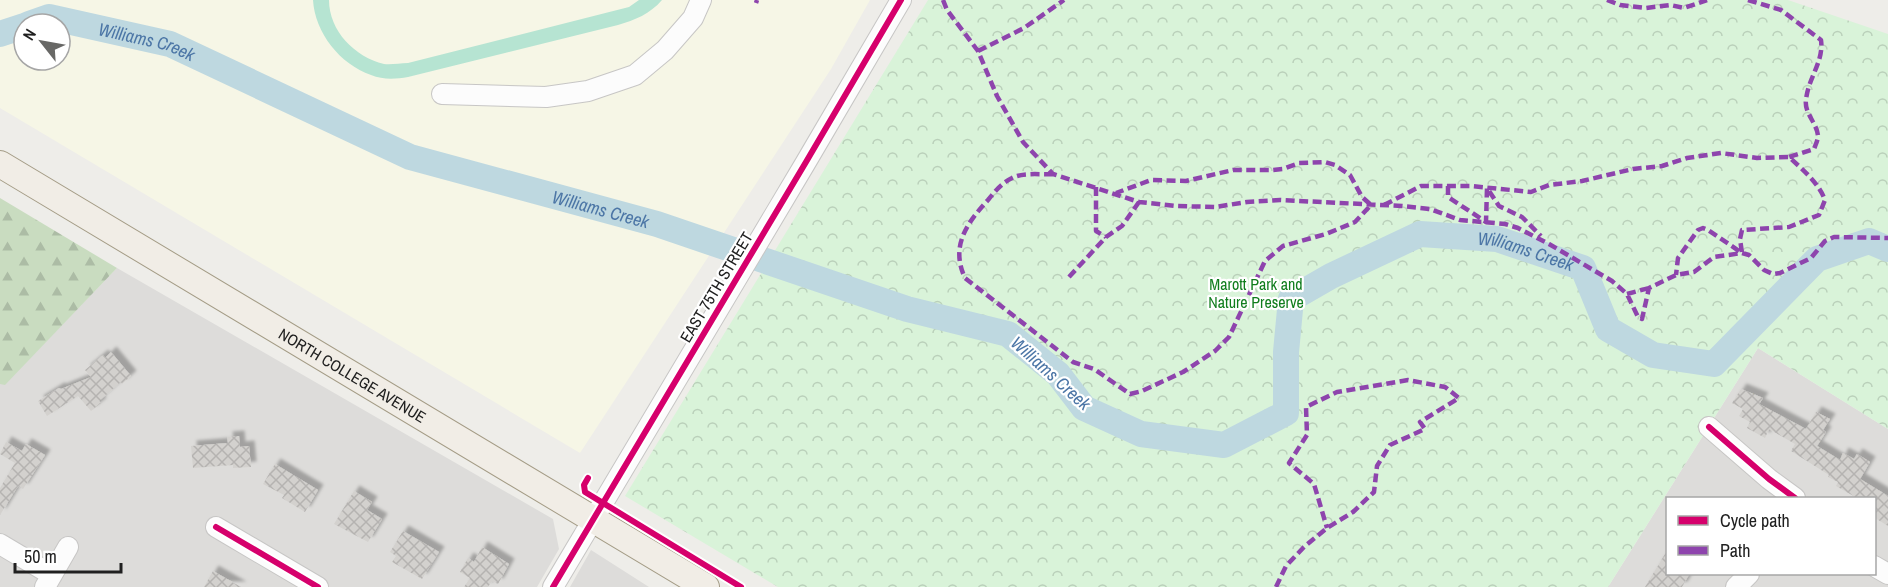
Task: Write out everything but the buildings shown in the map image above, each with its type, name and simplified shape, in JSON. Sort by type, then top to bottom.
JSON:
[{"type":"main road","name":"NORTH COLLEGE AVENUE","points":[[0,164],[706,587]]},
{"type":"street","points":[[442,94],[546,97],[588,91],[635,75],[665,50],[693,18],[701,0]]},
{"type":"street","name":"EAST 75TH STREET","points":[[553,587],[901,0]]},
{"type":"street","points":[[1709,427],[1768,479],[1794,497]]},
{"type":"street","points":[[216,526],[318,587]]},
{"type":"street","points":[[0,544],[48,581],[68,547]]},
{"type":"street","points":[[1736,587],[1747,575]]},
{"type":"shaded area","points":[[0,0],[870,0],[831,69],[580,453],[0,108]]},
{"type":"shaded area","points":[[117,268],[553,519],[559,549],[537,587],[0,587],[0,384],[5,384]]},
{"type":"shaded area","points":[[1758,348],[1888,429],[1888,587],[1608,587]]},
{"type":"shaded area","points":[[591,550],[649,587],[570,587]]},
{"type":"green space","points":[[313,0],[329,0],[330,11],[339,32],[354,49],[373,61],[390,64],[408,63],[629,7],[639,0],[662,0],[642,16],[618,25],[408,77],[390,79],[376,77],[360,70],[331,46],[319,24]]},
{"type":"green space","name":"Marott Park and Nature Preserve","points":[[928,0],[1788,0],[1888,34],[1888,429],[1758,348],[1608,587],[778,587],[625,496]]},
{"type":"green space","points":[[0,198],[117,268],[5,385],[0,384]]},
{"type":"waterway","name":"Williams Creek","points":[[72,22],[170,44],[410,157],[657,224],[907,309],[1008,334],[1058,374],[1084,408],[1141,434],[1224,445],[1286,413],[1286,352],[1291,299],[1331,276],[1420,234],[1497,239],[1583,268],[1608,329],[1653,355],[1714,364],[1817,259],[1869,241],[1888,249]]},
{"type":"waterway","name":"Williams Creek","points":[[0,34],[12,30]]},
{"type":"marked path","points":[[943,0],[947,10],[978,51],[997,96],[1023,142],[1053,174],[1139,202],[1215,207],[1280,200],[1402,206],[1430,209],[1460,220],[1505,224],[1549,244],[1612,281],[1627,294],[1638,317],[1642,319],[1649,288],[1676,275],[1694,272],[1714,257],[1742,253],[1749,255],[1764,270],[1773,274],[1811,258],[1825,241],[1834,237],[1888,238]]},
{"type":"marked path","points":[[978,51],[1024,28],[1064,0]]},
{"type":"marked path","points":[[1607,0],[1620,5],[1646,8],[1670,5],[1684,8],[1707,0]]},
{"type":"marked path","points":[[1748,0],[1781,10],[1821,40],[1820,56],[1806,100],[1818,139],[1814,149],[1789,157]]},
{"type":"marked path","points":[[1384,205],[1421,186],[1471,186],[1531,192],[1549,185],[1582,181],[1633,169],[1662,166],[1687,158],[1721,153],[1757,158],[1789,157],[1810,177],[1822,194],[1825,200],[1819,215],[1789,227],[1742,230],[1740,239],[1742,253],[1708,230],[1703,228],[1698,230],[1678,258],[1676,275]]},
{"type":"marked path","points":[[1053,174],[1027,174],[1008,180],[973,217],[960,245],[959,256],[965,278],[1073,362],[1094,369],[1130,394],[1142,391],[1183,372],[1215,351],[1229,337],[1265,261],[1283,246],[1326,234],[1355,222],[1371,205],[1362,197],[1350,175],[1335,165],[1325,162],[1299,163],[1272,170],[1233,170],[1186,181],[1151,180],[1116,193]]},
{"type":"marked path","points":[[1448,186],[1448,197],[1486,222],[1487,188],[1499,206],[1522,217],[1541,236]]},
{"type":"marked path","points":[[1096,187],[1096,231],[1106,237]]},
{"type":"marked path","points":[[1069,277],[1106,237],[1122,226],[1139,202]]},
{"type":"marked path","points":[[1627,294],[1649,288]]},
{"type":"marked path","points":[[1276,587],[1286,566],[1304,547],[1327,528],[1353,512],[1374,492],[1377,466],[1390,445],[1425,429],[1420,422],[1459,398],[1445,387],[1408,380],[1337,392],[1306,407],[1307,435],[1289,463],[1314,484],[1327,528]]},
{"type":"cycle path","points":[[553,587],[901,0]]},
{"type":"cycle path","points":[[1709,427],[1769,479],[1794,497]]},
{"type":"cycle path","points":[[588,478],[584,485],[585,492],[741,587]]},
{"type":"cycle path","points":[[216,527],[318,587]]}]
